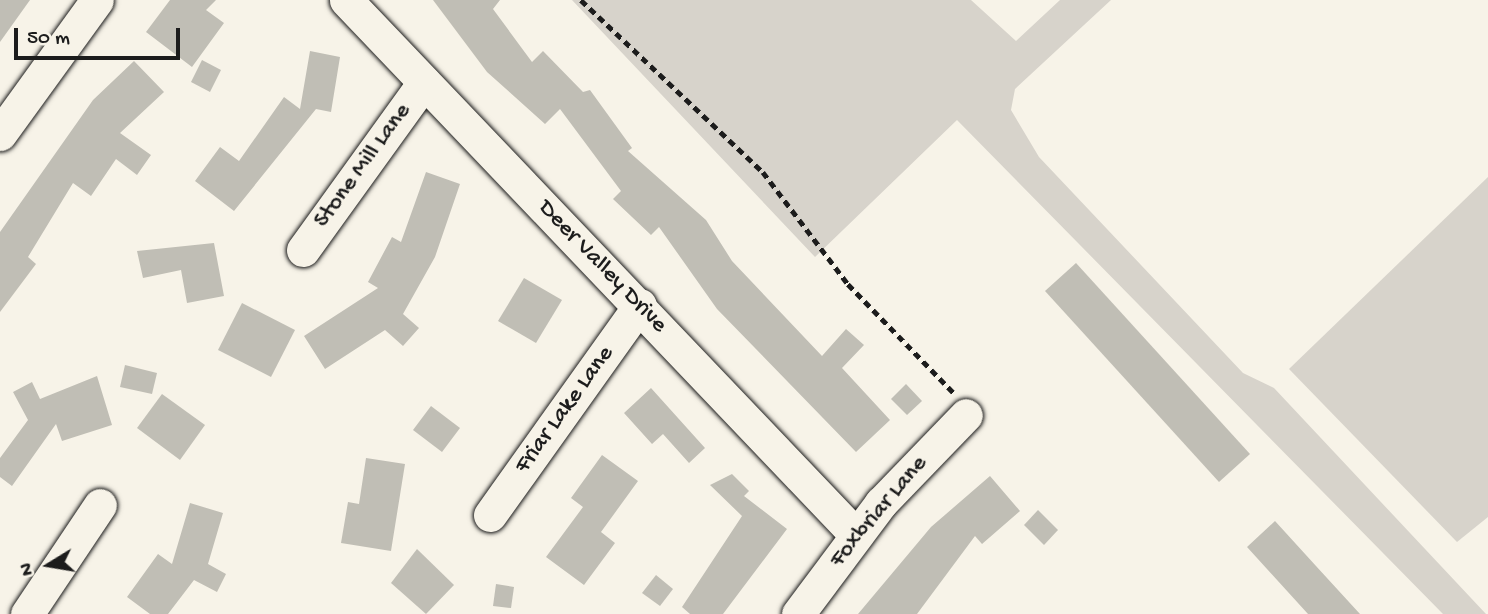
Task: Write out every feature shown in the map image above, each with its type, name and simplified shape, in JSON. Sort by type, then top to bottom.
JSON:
[{"type":"street","points":[[0,134],[97,0]]},
{"type":"street","name":"Deer Valley Drive","points":[[346,0],[640,305],[856,535]]},
{"type":"street","name":"Stone Mill Lane","points":[[303,250],[424,82]]},
{"type":"street","name":"Friar Lake Lane","points":[[490,515],[640,305]]},
{"type":"street","name":"Foxbriar Lane","points":[[798,614],[856,535],[966,415]]},
{"type":"street","points":[[27,614],[100,506]]},
{"type":"path","points":[[581,0],[764,172],[848,284],[961,401],[966,415]]},
{"type":"shaded area","points":[[572,0],[971,0],[1016,41],[1060,0],[1111,0],[1015,89],[1011,110],[1039,157],[1243,373],[1274,388],[1486,614],[1443,614],[957,120],[815,257]]},
{"type":"shaded area","points":[[1488,177],[1488,517],[1457,542],[1289,369]]},
{"type":"building","points":[[0,0],[30,0],[0,42]]},
{"type":"building","points":[[170,0],[216,0],[206,10],[224,23],[192,67],[146,32]]},
{"type":"building","points":[[433,0],[500,0],[493,9],[532,62],[543,51],[583,92],[590,90],[632,148],[628,151],[706,220],[732,261],[822,356],[846,329],[864,345],[842,368],[890,420],[856,452],[717,309],[659,227],[651,235],[613,199],[621,191],[560,109],[545,124],[487,72]]},
{"type":"building","points":[[310,51],[340,57],[331,112],[316,109],[234,211],[195,181],[220,147],[239,161],[284,97],[300,109]]},
{"type":"building","points":[[202,60],[221,70],[210,92],[191,82]]},
{"type":"building","points":[[134,61],[164,92],[120,133],[151,155],[137,175],[116,159],[91,196],[73,183],[28,257],[36,264],[0,312],[0,232],[93,100]]},
{"type":"building","points":[[426,172],[460,184],[435,257],[403,314],[419,328],[403,346],[385,330],[325,369],[304,336],[378,288],[368,282],[392,237],[401,242]]},
{"type":"building","points":[[214,243],[224,296],[187,303],[181,270],[143,278],[137,251]]},
{"type":"building","points":[[1076,263],[1250,454],[1219,482],[1045,291]]},
{"type":"building","points":[[524,278],[562,300],[536,343],[498,321]]},
{"type":"building","points":[[242,303],[295,330],[271,377],[218,350]]},
{"type":"building","points":[[125,365],[157,373],[152,394],[120,387]]},
{"type":"building","points":[[97,376],[112,425],[62,441],[56,424],[12,486],[0,477],[0,458],[28,420],[13,392],[32,382],[40,399]]},
{"type":"building","points":[[906,384],[922,401],[907,415],[891,399]]},
{"type":"building","points":[[651,388],[705,448],[689,463],[663,434],[652,444],[624,413]]},
{"type":"building","points":[[162,394],[205,425],[180,460],[137,428]]},
{"type":"building","points":[[431,406],[460,428],[442,452],[413,430]]},
{"type":"building","points":[[602,455],[638,481],[601,532],[615,543],[584,585],[546,557],[583,507],[571,498]]},
{"type":"building","points":[[366,458],[405,464],[391,551],[341,543],[348,502],[359,504]]},
{"type":"building","points":[[732,474],[749,491],[744,496],[787,529],[723,614],[690,614],[682,607],[742,516],[710,485]]},
{"type":"building","points":[[990,476],[1020,511],[982,544],[975,536],[917,614],[858,614],[931,527]]},
{"type":"building","points":[[190,503],[223,513],[208,564],[226,574],[217,592],[194,580],[168,614],[150,614],[127,597],[158,554],[172,564]]},
{"type":"building","points":[[1038,510],[1058,530],[1044,545],[1024,525]]},
{"type":"building","points":[[1275,521],[1360,614],[1308,614],[1247,547]]},
{"type":"building","points":[[417,549],[454,585],[426,614],[391,583]]},
{"type":"building","points":[[656,575],[673,589],[660,606],[642,593]]},
{"type":"building","points":[[496,584],[514,587],[511,608],[493,606]]}]
